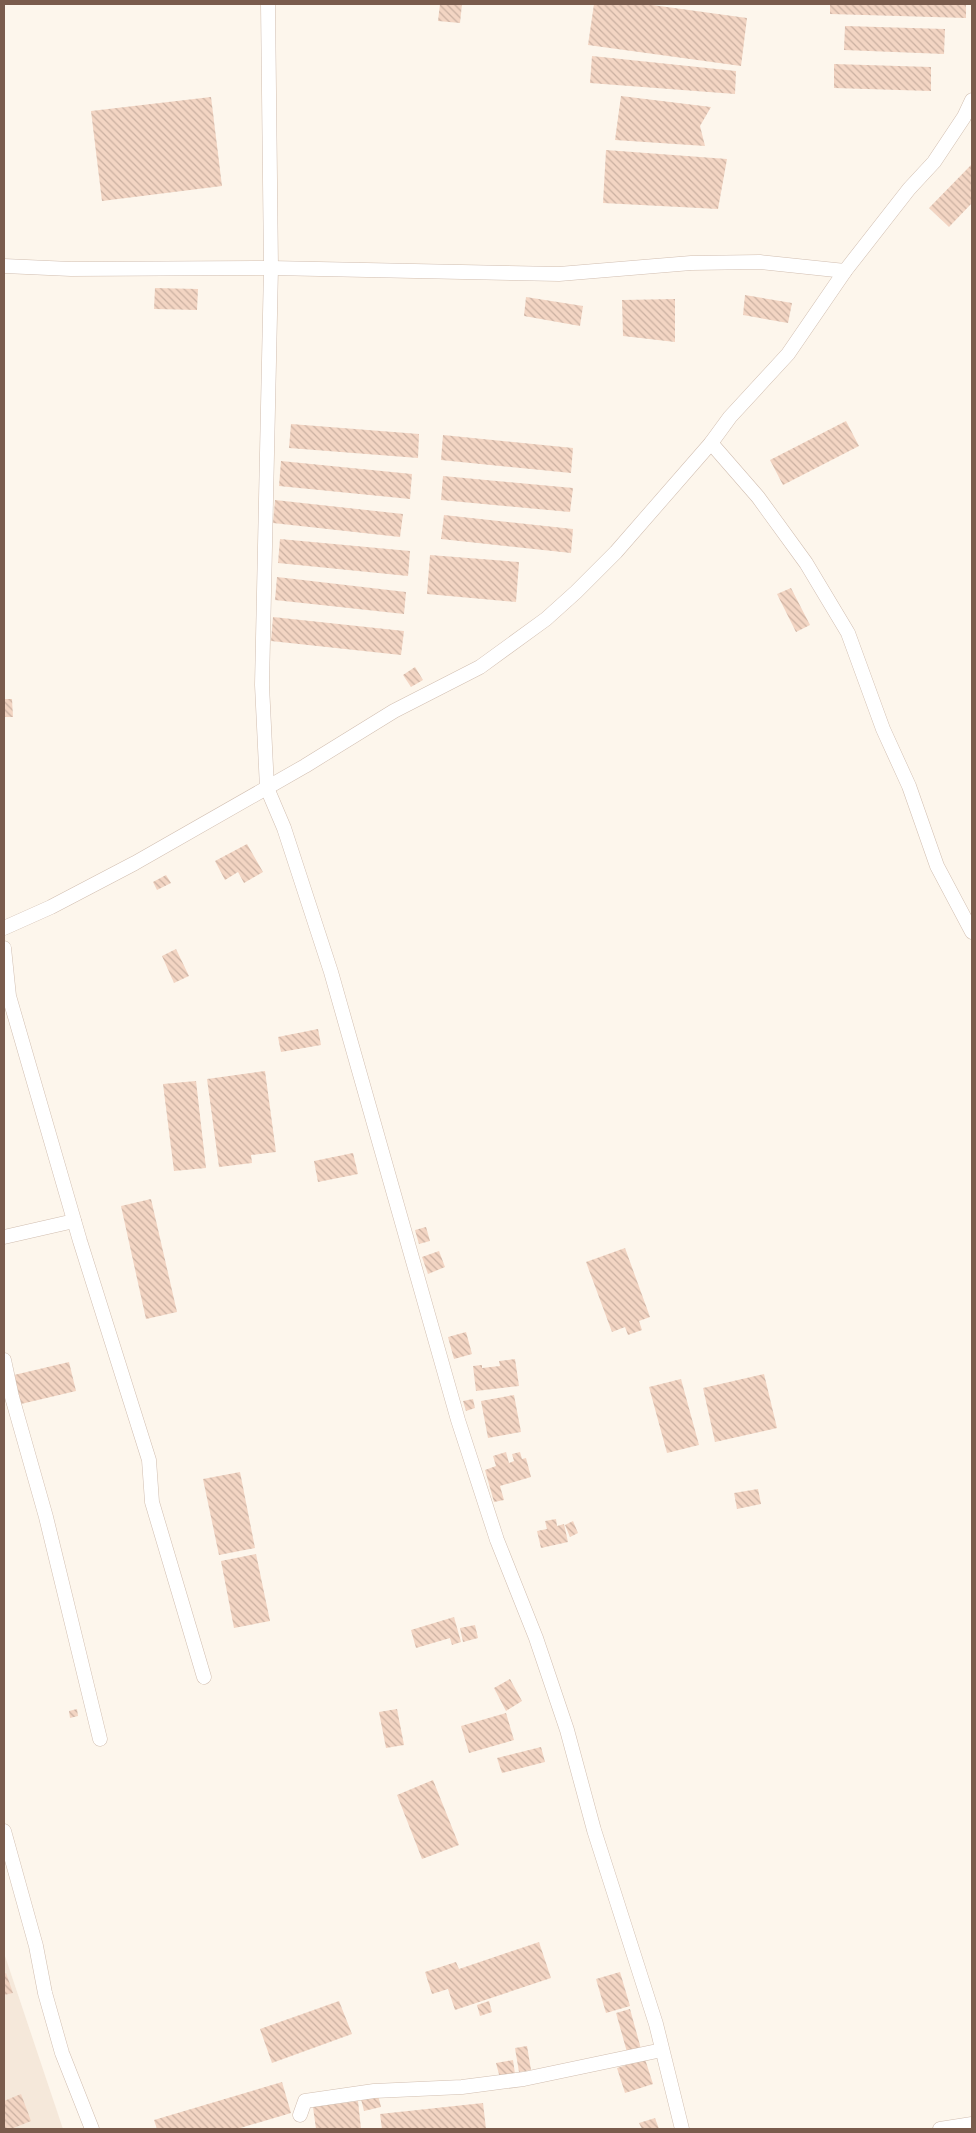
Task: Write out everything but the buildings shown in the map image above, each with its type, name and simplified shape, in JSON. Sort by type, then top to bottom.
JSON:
[{"type":"street","points":[[268,4],[271,268],[262,685],[267,788],[284,828],[331,972],[458,1420],[497,1540],[536,1638],[567,1730],[594,1830],[656,2024],[682,2129]]},
{"type":"street","points":[[4,928],[51,907],[135,863],[267,788],[394,711],[480,666],[546,619],[616,552],[711,443],[730,417],[788,354],[845,271],[909,189],[934,162],[964,117],[972,100]]},
{"type":"street","points":[[4,266],[70,269],[271,268],[559,274],[691,263],[760,262],[845,271]]},
{"type":"street","points":[[711,443],[758,497],[806,563],[848,633],[883,729],[908,786],[936,866],[972,932]]},
{"type":"street","points":[[4,948],[9,996],[74,1221],[149,1460],[152,1502],[204,1677]]},
{"type":"street","points":[[4,1237],[74,1221]]},
{"type":"street","points":[[4,1360],[12,1397],[46,1517],[100,1739]]},
{"type":"street","points":[[4,1831],[36,1946],[45,1993],[62,2054],[92,2129]]},
{"type":"street","points":[[300,2115],[305,2101],[374,2091],[462,2088],[515,2080],[662,2050]]},
{"type":"street","points":[[940,2129],[972,2124]]},
{"type":"shaded area","points":[[4,1953],[63,2129],[4,2129]]}]
